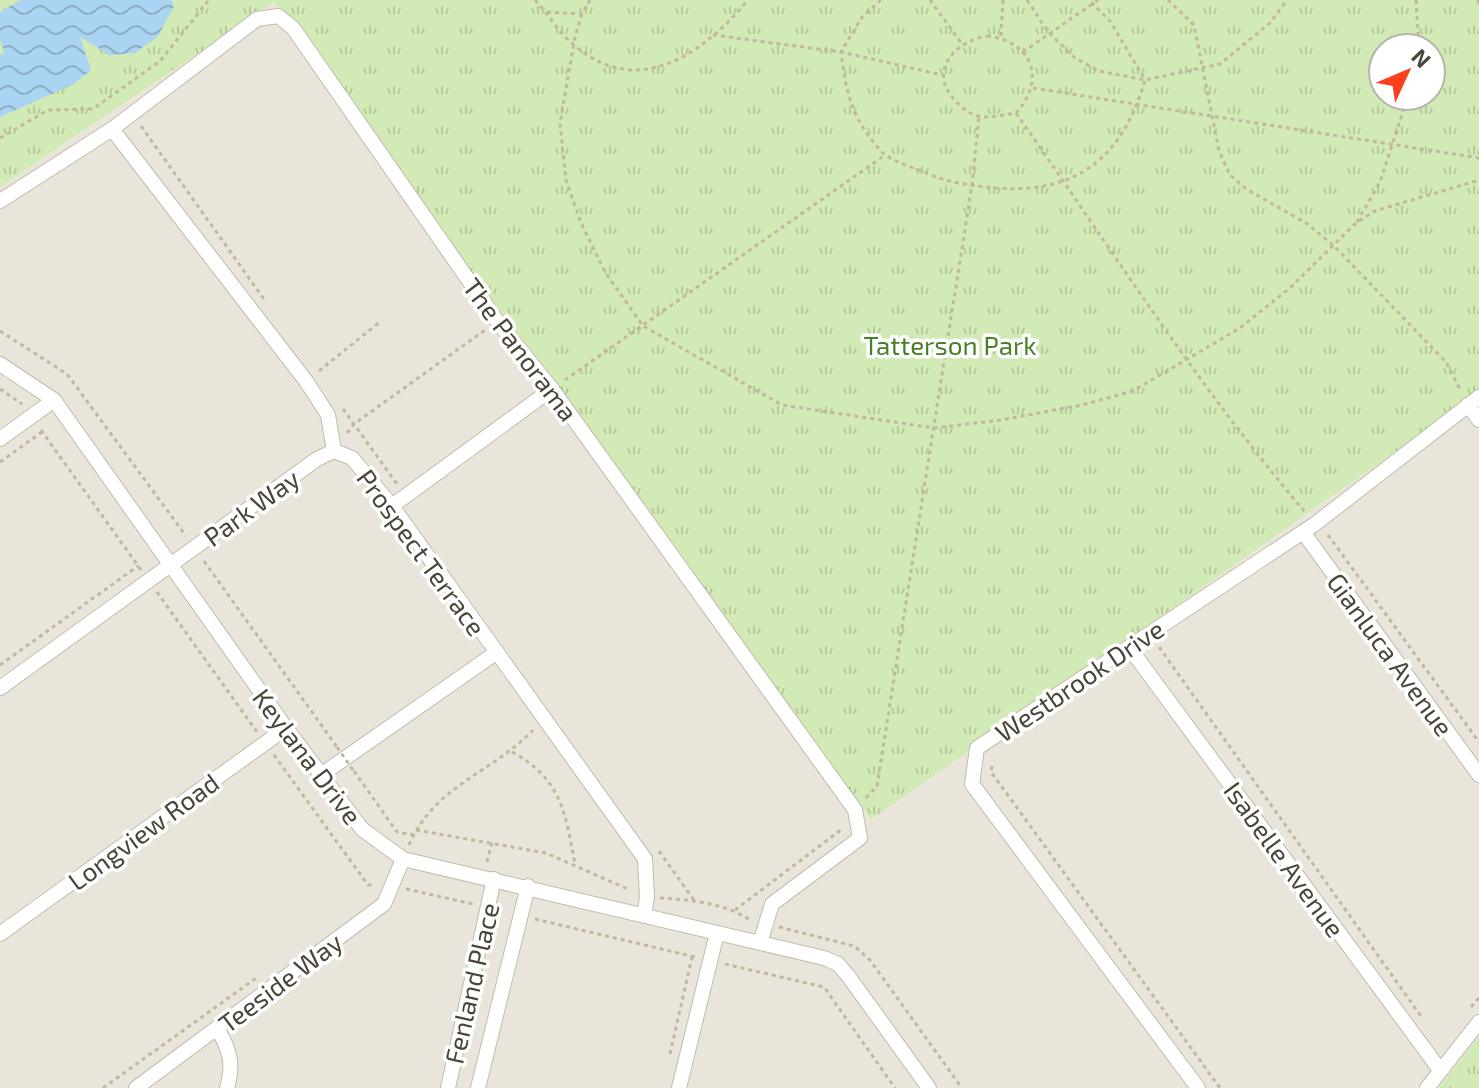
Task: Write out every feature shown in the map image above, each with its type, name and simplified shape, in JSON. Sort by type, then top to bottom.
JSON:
[{"type":"street","name":"The Panorama","points":[[0,201],[112,129],[257,19],[278,16],[293,28],[497,321],[552,389],[855,810]]},
{"type":"street","name":"Prospect Terrace","points":[[112,129],[306,381],[328,415],[334,451],[352,458],[392,506],[645,859],[647,897],[644,916]]},
{"type":"street","name":"Keylana Drive","points":[[0,364],[54,400],[286,728],[362,829],[403,859],[528,886],[824,958],[838,964],[929,1088]]},
{"type":"street","points":[[392,506],[552,389]]},
{"type":"street","points":[[0,439],[54,400]]},
{"type":"street","points":[[1474,401],[1479,420]]},
{"type":"street","name":"Westbrook Drive","points":[[1198,1088],[972,784],[977,748],[1133,653],[1309,532],[1474,401]]},
{"type":"street","name":"Park Way","points":[[0,688],[317,459],[334,451]]},
{"type":"street","name":"Gianluca Avenue","points":[[1309,532],[1479,775]]},
{"type":"street","points":[[321,775],[497,652]]},
{"type":"street","name":"Isabelle Avenue","points":[[1133,653],[1440,1070]]},
{"type":"street","name":"Longview Road","points":[[0,934],[286,728]]},
{"type":"street","points":[[760,943],[772,904],[860,838],[855,810]]},
{"type":"street","name":"Teeside Way","points":[[136,1088],[384,904],[403,859]]},
{"type":"street","name":"Fenland Place","points":[[448,1088],[494,879]]},
{"type":"street","name":"Fenland Place","points":[[478,1088],[528,886]]},
{"type":"street","points":[[679,1088],[717,933]]},
{"type":"street","points":[[1427,1088],[1479,1022]]},
{"type":"street","points":[[218,1030],[229,1048],[231,1061],[227,1088]]},
{"type":"path","points":[[0,138],[48,110],[93,109],[160,61],[209,0]]},
{"type":"path","points":[[535,0],[575,46],[592,59],[619,69],[657,69],[689,56],[748,0]]},
{"type":"path","points":[[590,0],[582,14],[560,123],[566,180],[581,223],[605,272],[643,326],[782,405],[934,428],[1082,405],[1133,391],[1240,328],[1291,287],[1356,223],[1380,182],[1403,112]]},
{"type":"path","points":[[881,0],[862,17],[841,52],[850,105],[865,130],[885,155],[947,182],[1014,190],[1065,182],[1090,167],[1115,146],[1138,105],[1145,80],[1110,21],[1091,2]]},
{"type":"path","points":[[930,0],[962,44]]},
{"type":"path","points":[[1001,38],[1003,0]]},
{"type":"path","points":[[1027,0],[1049,33],[1075,58],[1099,71],[1145,80],[1220,64],[1270,23],[1287,0]]},
{"type":"path","points":[[1023,52],[1098,0]]},
{"type":"path","points":[[1168,0],[1194,25],[1219,151],[1230,175],[1246,189],[1306,223],[1334,246],[1446,362],[1474,401]]},
{"type":"path","points":[[1416,0],[1418,32]]},
{"type":"path","points":[[1478,0],[1479,6]]},
{"type":"path","points":[[547,12],[582,14]]},
{"type":"path","points":[[713,35],[841,52],[942,75]]},
{"type":"path","points":[[973,38],[1001,38],[1012,42],[1023,52],[1033,77],[1033,88],[1016,113],[979,117],[957,103],[948,92],[942,75],[947,58],[962,44],[973,38]]},
{"type":"path","points":[[1033,88],[1479,158]]},
{"type":"path","points":[[1016,113],[1189,360],[1278,480],[1309,532],[1324,529],[1479,742]]},
{"type":"path","points":[[855,810],[877,786],[972,185],[979,117]]},
{"type":"path","points":[[137,121],[272,310]]},
{"type":"path","points":[[552,389],[885,155]]},
{"type":"path","points":[[1356,223],[1375,211],[1479,180]]},
{"type":"path","points":[[306,381],[381,321]]},
{"type":"path","points":[[334,451],[354,424],[497,321]]},
{"type":"path","points":[[0,331],[67,374],[397,832],[415,832],[546,853],[647,897]]},
{"type":"path","points":[[0,389],[21,402],[368,885],[379,885],[375,893]]},
{"type":"path","points":[[335,398],[405,496]]},
{"type":"path","points":[[0,462],[42,432]]},
{"type":"path","points":[[0,665],[138,566]]},
{"type":"path","points":[[1133,653],[1157,644],[1424,1019]]},
{"type":"path","points":[[403,859],[415,832],[442,799],[476,771],[512,752],[544,719]]},
{"type":"path","points":[[512,752],[541,771],[562,801],[575,866]]},
{"type":"path","points":[[993,758],[991,772],[1220,1088]]},
{"type":"path","points":[[735,910],[848,824]]},
{"type":"path","points":[[658,850],[694,900]]},
{"type":"path","points":[[392,885],[488,908]]},
{"type":"path","points":[[520,916],[824,987],[895,1088]]},
{"type":"path","points":[[669,1059],[692,957]]},
{"type":"path","points":[[103,1088],[262,974]]},
{"type":"path","points":[[1470,1009],[1479,998]]},
{"type":"shaded area","points":[[274,2],[871,820],[1479,393],[1479,1088],[0,1088],[0,187]]},
{"type":"green space","name":"Tatterson Park","points":[[0,0],[1479,0],[1479,393],[871,820],[274,2],[0,187]]},
{"type":"green space","points":[[1479,1037],[1479,1088],[1439,1088]]},
{"type":"water","points":[[21,0],[171,0],[174,6],[158,36],[135,53],[110,55],[80,37],[91,70],[74,84],[0,117],[0,54],[5,54],[0,39],[0,12]]}]
